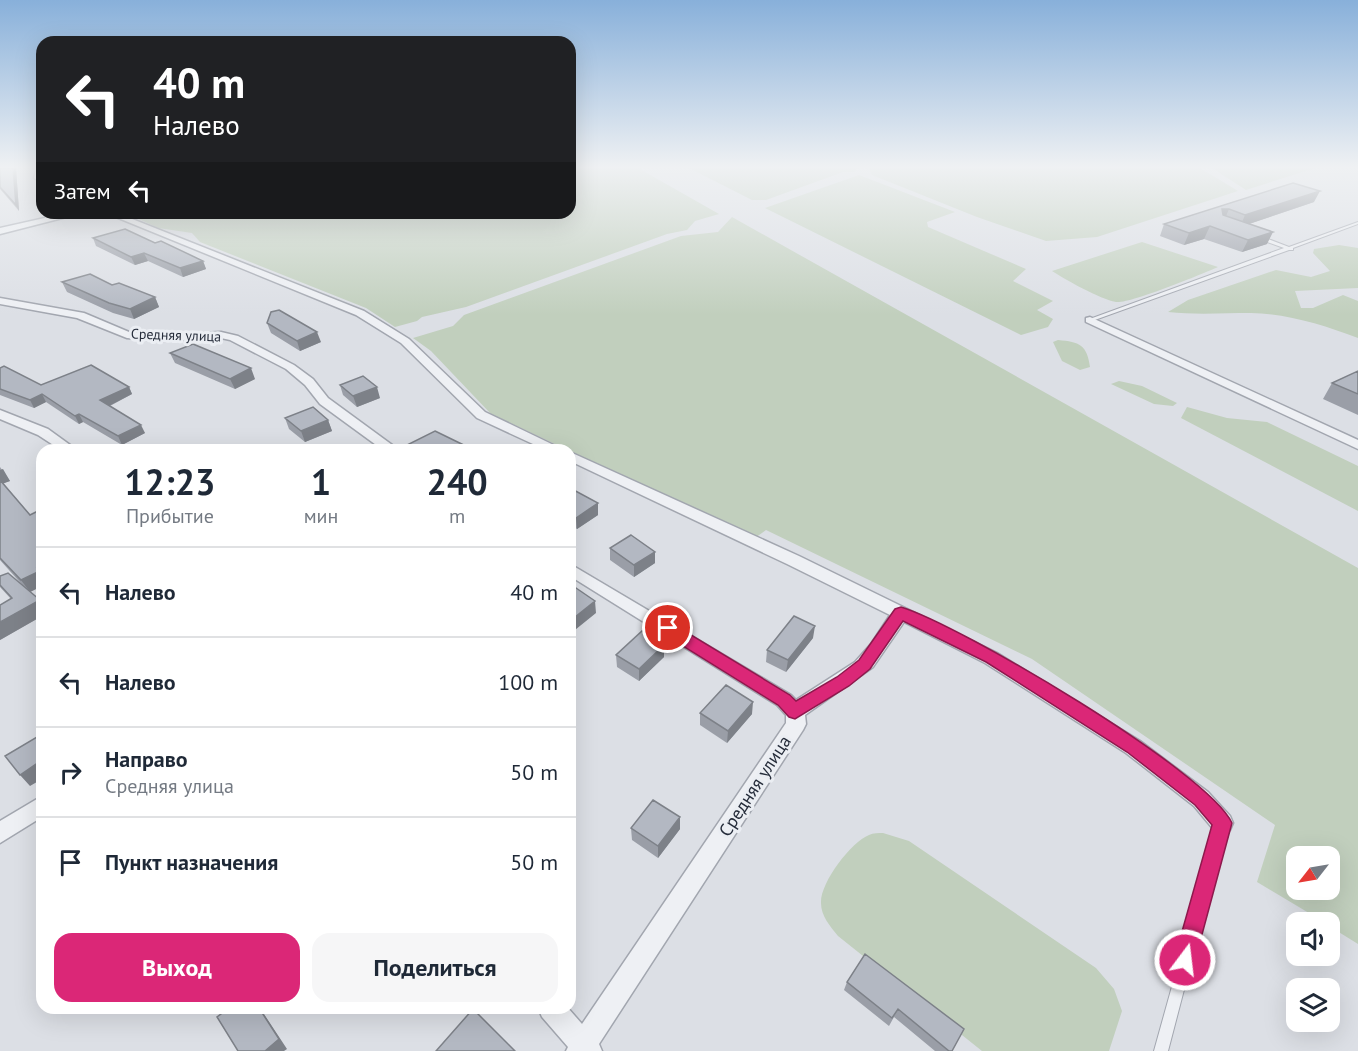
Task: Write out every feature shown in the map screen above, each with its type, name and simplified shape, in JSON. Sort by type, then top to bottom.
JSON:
[{"type":"street","points":[[0,231],[52,219]]},
{"type":"street","points":[[125,219],[360,313],[405,341],[481,415],[544,444]]},
{"type":"street","name":"Средняя улица","points":[[0,301],[80,315],[127,335],[163,338],[221,335],[234,338],[290,367],[309,382],[324,401],[384,444]]},
{"type":"street","points":[[1090,320],[1358,445]]},
{"type":"street","points":[[0,414],[43,432],[61,444]]},
{"type":"street","points":[[576,459],[741,535],[992,658],[1133,747],[1201,799],[1222,823]]},
{"type":"street","points":[[576,573],[784,700],[795,712],[806,702],[843,681],[865,664],[901,613]]},
{"type":"street","name":"Средняя улица","points":[[584,1049],[796,724],[795,712]]},
{"type":"street","points":[[0,833],[36,809]]},
{"type":"street","points":[[556,1014],[584,1049]]},
{"type":"lane","points":[[1090,320],[1358,224]]},
{"type":"lane","points":[[1251,235],[1291,249]]},
{"type":"lane","points":[[1161,1051],[1222,823]]},
{"type":"green space","points":[[709,217],[695,221],[687,230],[667,234],[466,307],[422,317],[417,321],[395,327],[366,308],[200,242],[192,233],[158,228],[139,219]]},
{"type":"green space","points":[[732,217],[1358,568],[1358,944],[1340,933],[1340,912],[1307,912],[1287,900],[1340,900],[1340,846],[1286,846],[1286,899],[1257,882],[1275,825],[1032,659],[766,530],[755,538],[576,454],[576,444],[555,444],[491,414],[431,351],[413,338],[453,326],[464,315],[681,236],[718,232]]},
{"type":"green space","points":[[783,217],[941,217],[927,222],[928,227],[1026,269],[1013,281],[1053,301],[1037,310],[1053,319],[1048,327],[1021,335]]},
{"type":"green space","points":[[977,217],[1158,217],[1097,237],[1046,241]]},
{"type":"green space","points":[[1142,242],[1218,267],[1150,294],[1116,302],[1092,293],[1052,271]]},
{"type":"green space","points":[[1339,245],[1358,248],[1358,288],[1295,291],[1301,308],[1313,308],[1343,295],[1358,301],[1358,338],[1319,325],[1278,316],[1251,313],[1168,312],[1188,300],[1276,270],[1311,277],[1330,271],[1313,253],[1314,249]]},
{"type":"green space","points":[[1058,340],[1081,346],[1087,354],[1090,367],[1080,370],[1062,361],[1053,342]]},
{"type":"green space","points":[[1119,381],[1142,386],[1177,403],[1173,406],[1154,404],[1111,384]]},
{"type":"green space","points":[[1187,407],[1227,418],[1267,422],[1358,466],[1358,511],[1181,418]]},
{"type":"green space","points":[[883,833],[909,841],[1096,968],[1114,989],[1122,1011],[1109,1051],[982,1051],[838,936],[826,921],[821,908],[826,885],[838,864],[854,846],[869,835]]},
{"type":"building","points":[[1186,217],[1229,217],[1273,232],[1248,240],[1210,226],[1189,233],[1164,224]]},
{"type":"building","points":[[125,229],[155,243],[161,241],[203,261],[180,268],[144,253],[131,257],[93,238]]},
{"type":"building","points":[[90,274],[112,285],[119,283],[155,297],[130,309],[109,303],[62,282]]},
{"type":"building","points":[[279,310],[317,332],[297,341],[267,323],[271,312]]},
{"type":"building","points":[[193,344],[251,368],[230,379],[170,353]]},
{"type":"building","points":[[91,365],[129,387],[100,400],[141,425],[118,436],[79,414],[75,416],[42,394],[30,400],[0,389],[0,368],[4,366],[41,385]]},
{"type":"building","points":[[1358,371],[1358,394],[1332,383]]},
{"type":"building","points":[[363,376],[377,387],[353,396],[340,385]]},
{"type":"building","points":[[313,407],[328,420],[301,431],[285,418]]},
{"type":"building","points":[[435,431],[462,444],[409,444]]},
{"type":"building","points":[[0,480],[30,515],[36,512],[36,573],[21,580],[0,558]]},
{"type":"building","points":[[576,491],[598,503],[576,518]]},
{"type":"building","points":[[631,535],[655,552],[634,565],[610,548]]},
{"type":"building","points":[[8,573],[36,597],[36,602],[0,622],[0,605],[12,598],[0,585],[0,576]]},
{"type":"building","points":[[576,588],[595,601],[576,616]]},
{"type":"building","points":[[794,616],[815,626],[788,660],[767,650]]},
{"type":"building","points":[[642,631],[664,645],[639,669],[616,655]]},
{"type":"building","points":[[726,685],[753,702],[728,731],[700,713]]},
{"type":"building","points":[[36,738],[36,764],[20,775],[5,756]]},
{"type":"building","points":[[653,800],[680,817],[658,846],[631,828]]},
{"type":"building","points":[[865,954],[964,1029],[952,1051],[949,1051],[898,1009],[892,1018],[847,982]]},
{"type":"building","points":[[221,1014],[263,1014],[279,1039],[265,1051],[238,1051],[217,1017]]},
{"type":"building","points":[[469,1014],[478,1014],[515,1051],[436,1051]]},
{"type":"route","points":[[668,628],[784,700],[795,712],[806,702],[843,681],[865,664],[901,613],[992,658],[1133,747],[1201,799],[1222,823],[1185,960]]}]
